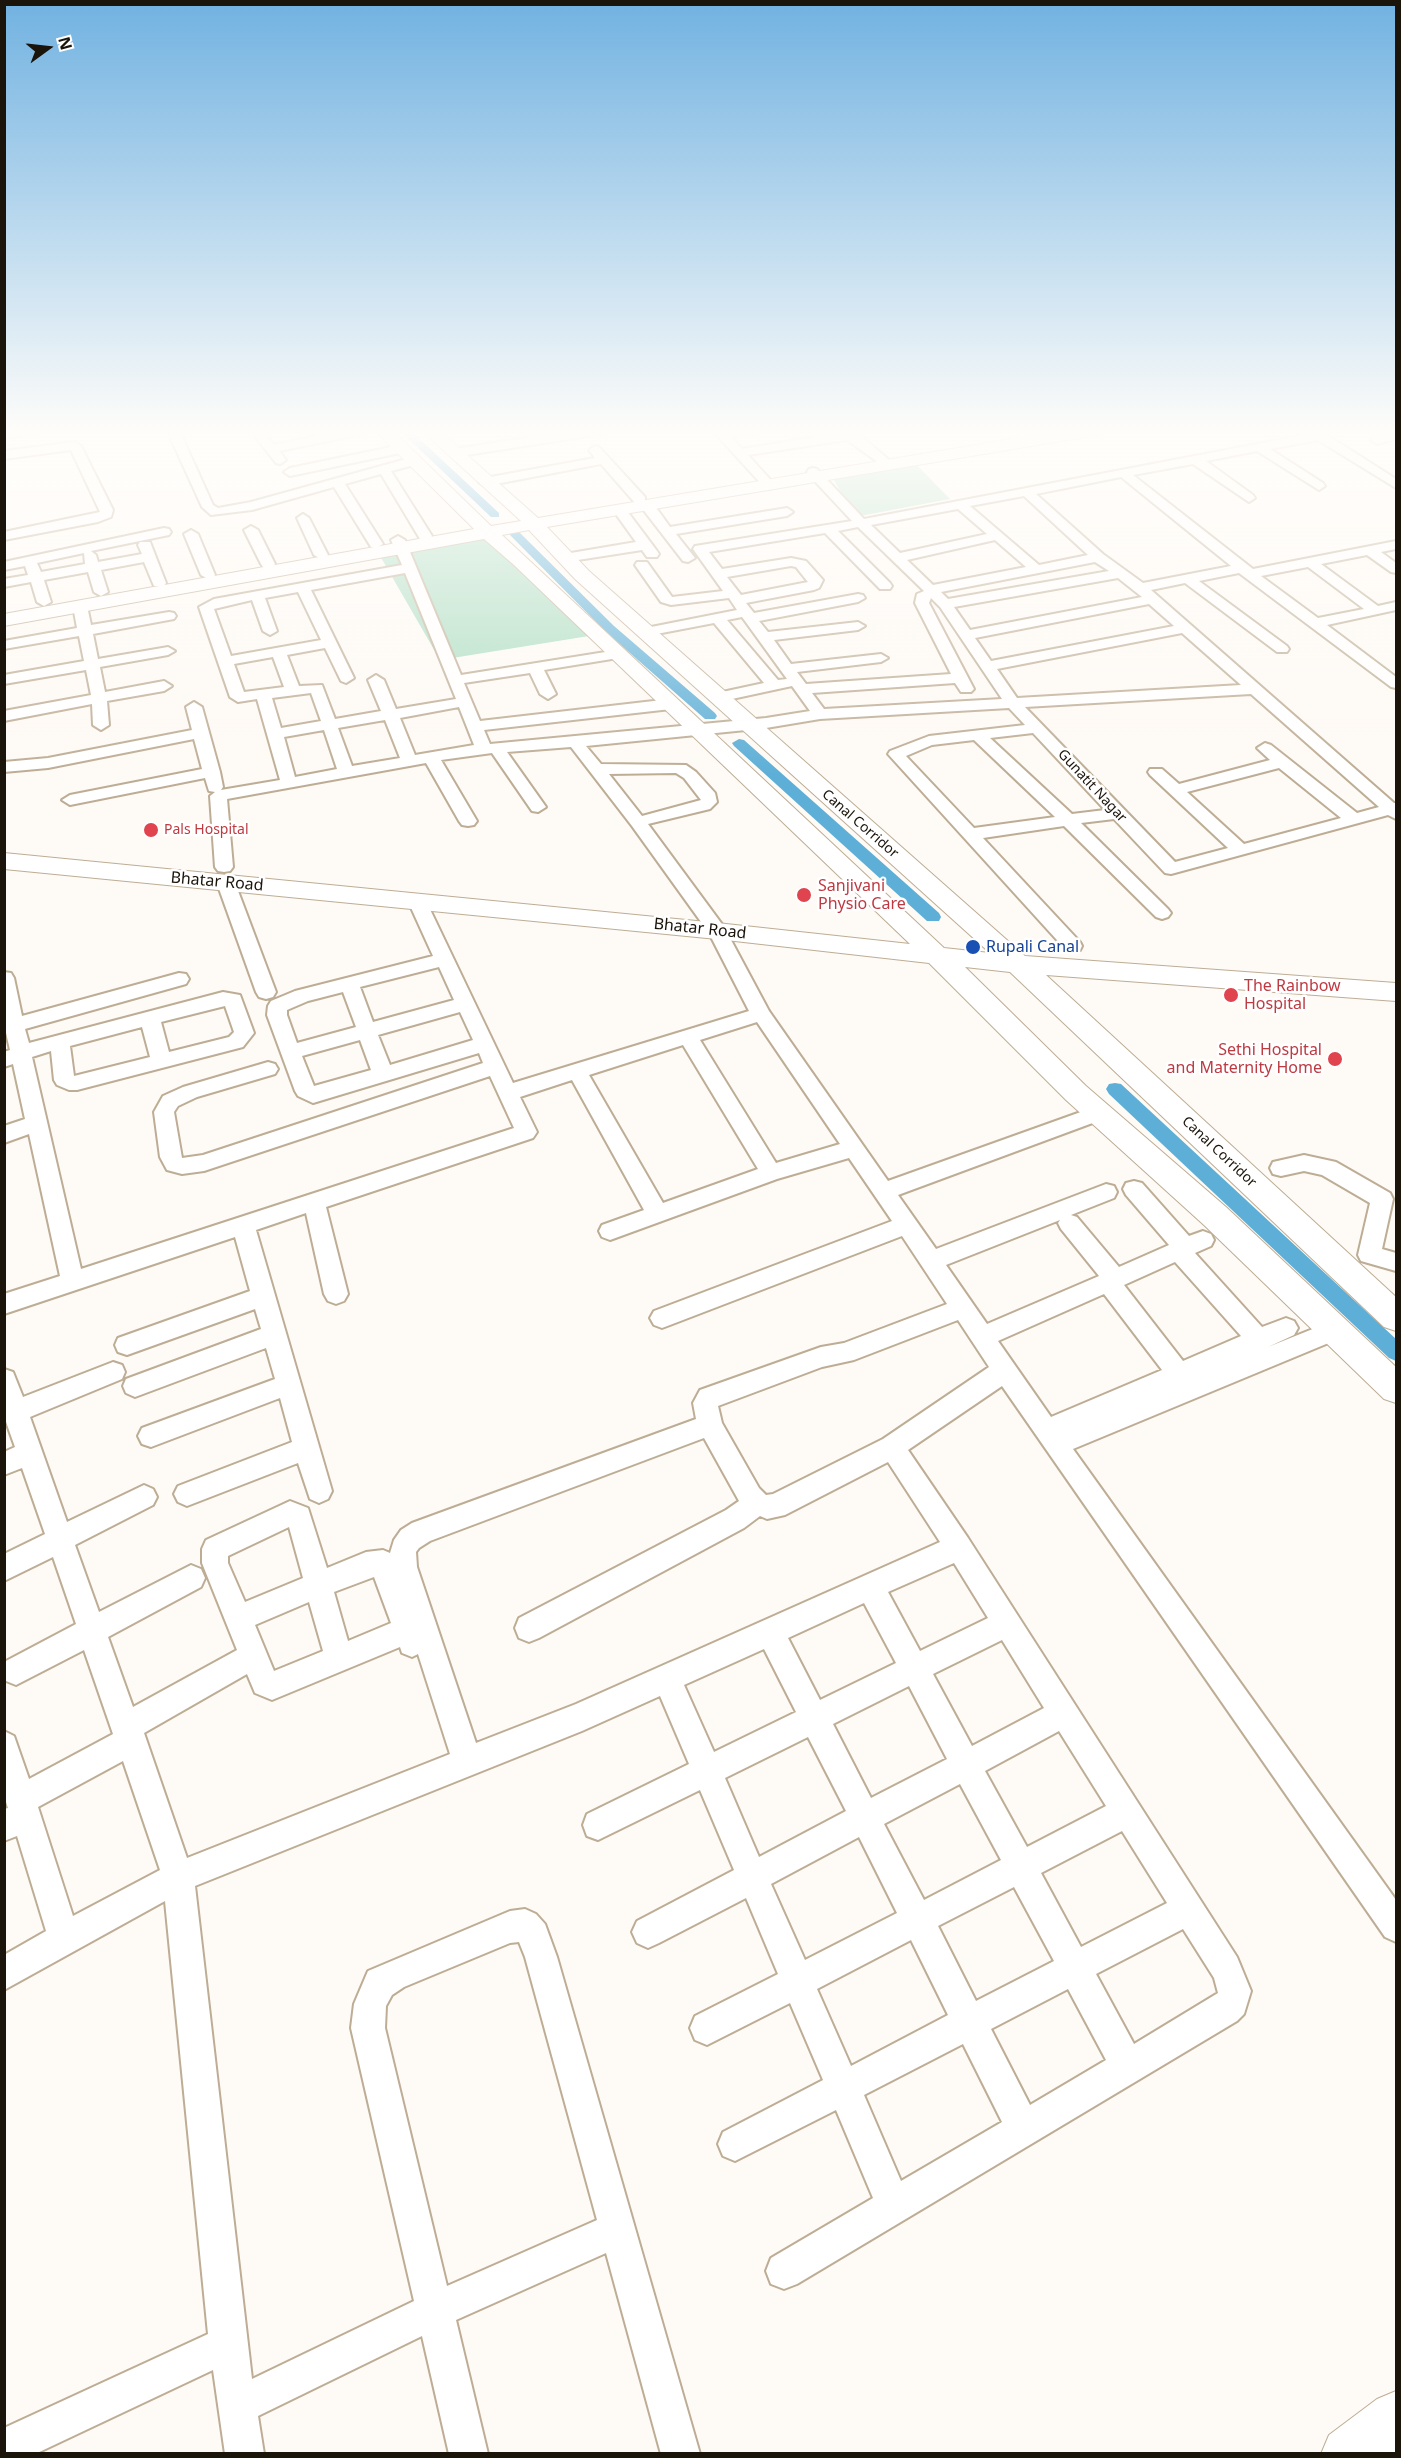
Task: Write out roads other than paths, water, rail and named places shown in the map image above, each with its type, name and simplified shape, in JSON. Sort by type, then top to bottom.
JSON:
[{"type":"street","points":[[4,566],[104,545]]},
{"type":"street","points":[[145,545],[159,583]]},
{"type":"street","points":[[195,545],[208,575]]},
{"type":"street","points":[[258,545],[268,564]]},
{"type":"street","points":[[316,545],[321,555]]},
{"type":"street","points":[[4,609],[372,545]]},
{"type":"street","points":[[4,620],[396,545]]},
{"type":"street","points":[[400,545],[475,726],[490,749],[538,807]]},
{"type":"street","points":[[501,545],[914,933],[1098,1113],[1215,1216],[1396,1388]]},
{"type":"street","name":"Canal Corridor","points":[[553,545],[749,725],[994,942],[1396,1317]]},
{"type":"street","points":[[566,558],[641,545]]},
{"type":"street","points":[[646,545],[659,562]]},
{"type":"street","points":[[678,545],[688,558]]},
{"type":"street","points":[[726,545],[700,549],[820,714]]},
{"type":"street","points":[[844,545],[885,586]]},
{"type":"street","name":"Gunatit Nagar","points":[[883,545],[945,604],[1012,702],[1171,869],[1241,850]]},
{"type":"street","points":[[897,558],[958,545]]},
{"type":"street","points":[[1008,545],[1036,569]]},
{"type":"street","points":[[1085,545],[1140,588],[1395,811]]},
{"type":"street","points":[[1213,545],[1396,684]]},
{"type":"street","points":[[1140,588],[1310,562],[1396,545]]},
{"type":"street","points":[[1369,550],[1396,569]]},
{"type":"street","points":[[88,553],[101,592]]},
{"type":"street","points":[[4,583],[34,571],[93,567],[150,557]]},
{"type":"street","points":[[974,704],[922,603],[922,597],[932,592],[1098,557]]},
{"type":"street","points":[[646,632],[718,618],[741,606],[809,587],[814,585],[816,580],[801,564],[791,562],[718,574]]},
{"type":"street","points":[[1310,562],[1390,609]]},
{"type":"street","points":[[642,565],[666,598],[671,601],[741,606],[858,598]]},
{"type":"street","points":[[34,571],[44,602]]},
{"type":"street","points":[[945,604],[1122,573]]},
{"type":"street","points":[[346,773],[317,688],[238,697],[206,607],[303,587],[412,574]]},
{"type":"street","points":[[340,594],[412,574]]},
{"type":"street","points":[[1188,579],[1282,649]]},
{"type":"street","points":[[303,587],[346,678]]},
{"type":"street","points":[[257,596],[270,631]]},
{"type":"street","points":[[966,635],[1152,599]]},
{"type":"street","points":[[80,606],[99,699],[101,725]]},
{"type":"street","points":[[1315,623],[1390,609]]},
{"type":"street","points":[[4,645],[169,616]]},
{"type":"street","points":[[718,618],[775,686]]},
{"type":"street","points":[[764,637],[858,626]]},
{"type":"street","points":[[988,666],[1185,628]]},
{"type":"street","points":[[225,662],[329,643]]},
{"type":"street","points":[[4,680],[168,651]]},
{"type":"street","points":[[279,652],[293,690]]},
{"type":"street","points":[[455,680],[618,654]]},
{"type":"street","points":[[718,697],[775,686],[881,658]]},
{"type":"street","points":[[535,667],[548,694]]},
{"type":"street","points":[[795,680],[960,678]]},
{"type":"street","points":[[376,680],[410,761]]},
{"type":"street","points":[[4,716],[164,686]]},
{"type":"street","points":[[218,796],[432,757],[490,749],[749,725],[820,714],[1255,689]]},
{"type":"street","points":[[263,694],[288,783]]},
{"type":"street","points":[[274,734],[464,702]]},
{"type":"street","points":[[475,726],[671,704]]},
{"type":"street","points":[[194,707],[218,796],[225,875],[266,992]]},
{"type":"street","points":[[1037,728],[929,741],[896,754],[1073,946]]},
{"type":"street","points":[[4,767],[48,763],[201,733]]},
{"type":"street","points":[[977,735],[1068,820],[1162,913]]},
{"type":"street","points":[[575,742],[638,822],[717,931],[761,1014],[1051,1438],[1396,1926]]},
{"type":"street","points":[[1265,748],[1355,820]]},
{"type":"street","points":[[432,757],[468,821]]},
{"type":"street","points":[[1175,790],[1282,762]]},
{"type":"street","points":[[596,769],[680,768],[690,775],[709,797],[709,802],[704,805],[638,822]]},
{"type":"street","points":[[70,800],[212,771]]},
{"type":"street","points":[[1156,772],[1241,850],[1395,811]]},
{"type":"street","points":[[970,834],[1118,813]]},
{"type":"street","points":[[4,847],[225,875],[702,910],[994,942],[1073,946],[1396,976]]},
{"type":"street","name":"Bhatar Road","points":[[4,861],[225,875],[417,901],[1017,964],[1396,992]]},
{"type":"street","points":[[4,1304],[526,1132],[417,901]]},
{"type":"street","points":[[444,958],[293,998],[278,1006],[277,1015],[305,1092],[313,1095],[484,1044]]},
{"type":"street","points":[[4,978],[15,1025],[13,1056],[38,1122],[72,1280]]},
{"type":"street","points":[[15,1025],[179,980]]},
{"type":"street","points":[[349,983],[383,1074]]},
{"type":"street","points":[[13,1056],[60,1042],[223,999],[233,1000],[244,1033],[236,1042],[77,1083],[64,1080],[60,1042]]},
{"type":"street","points":[[289,1052],[465,1004]]},
{"type":"street","points":[[507,1093],[761,1014]]},
{"type":"street","points":[[150,1018],[161,1061]]},
{"type":"street","points":[[688,1037],[771,1173]]},
{"type":"street","points":[[268,1069],[190,1092],[170,1101],[164,1112],[171,1157],[175,1164],[182,1166],[204,1163],[495,1067]]},
{"type":"street","points":[[577,1071],[658,1214]]},
{"type":"street","points":[[884,1191],[1098,1113]]},
{"type":"street","points":[[4,1135],[38,1122]]},
{"type":"street","points":[[610,1231],[771,1173],[854,1148]]},
{"type":"street","points":[[1281,1168],[1304,1163],[1328,1168],[1382,1198],[1369,1255],[1396,1262]]},
{"type":"street","points":[[1134,1189],[1189,1246],[1259,1340]]},
{"type":"street","points":[[932,1261],[1106,1192]]},
{"type":"street","points":[[314,1202],[336,1293]]},
{"type":"street","points":[[1069,1222],[1179,1374]]},
{"type":"street","points":[[243,1224],[319,1491]]},
{"type":"street","points":[[662,1318],[907,1225]]},
{"type":"street","points":[[982,1337],[1189,1246]]},
{"type":"street","points":[[127,1345],[264,1296]]},
{"type":"street","points":[[962,1308],[845,1353],[821,1357],[716,1393],[705,1403],[710,1425],[750,1496],[757,1503],[767,1507],[776,1506],[892,1447],[1005,1370]]},
{"type":"street","points":[[1051,1438],[1179,1374],[1286,1328]]},
{"type":"street","points":[[1051,1438],[1335,1330]]},
{"type":"street","points":[[135,1386],[275,1334]]},
{"type":"street","points":[[16,1411],[113,1372]]},
{"type":"street","points":[[4,1379],[16,1411],[18,1458],[60,1541],[94,1631],[178,1877],[228,2344],[245,2454]]},
{"type":"street","points":[[151,1436],[289,1384]]},
{"type":"street","points":[[463,1764],[403,1567],[403,1549],[410,1539],[421,1532],[710,1425]]},
{"type":"street","points":[[784,2271],[1225,2010],[1232,2002],[1235,1991],[1233,1981],[1127,1812],[959,1547],[892,1447]]},
{"type":"street","points":[[188,1494],[307,1448]]},
{"type":"street","points":[[4,1568],[144,1497]]},
{"type":"street","points":[[529,1628],[735,1519],[757,1503]]},
{"type":"street","points":[[339,1659],[299,1517],[290,1513],[215,1549],[215,1563],[265,1683],[272,1686],[339,1659],[407,1630]]},
{"type":"street","points":[[4,1974],[64,1938],[178,1877],[582,1716],[959,1547]]},
{"type":"street","points":[[238,1618],[366,1565],[383,1563],[407,1630],[463,1764]]},
{"type":"street","points":[[16,1671],[191,1578]]},
{"type":"street","points":[[870,1586],[1128,2067]]},
{"type":"street","points":[[598,1825],[1007,1623]]},
{"type":"street","points":[[770,1632],[1024,2130]]},
{"type":"street","points":[[17,1814],[129,1733],[238,1664]]},
{"type":"street","points":[[667,1678],[894,2206]]},
{"type":"street","points":[[648,1932],[1064,1713]]},
{"type":"street","points":[[5,1750],[17,1814],[64,1938]]},
{"type":"street","points":[[707,2028],[1127,1812]]},
{"type":"street","points":[[735,2144],[1188,1909]]},
{"type":"street","points":[[469,2454],[368,2028],[370,2004],[380,1983],[393,1976],[510,1927],[525,1926],[534,1935],[681,2454]]},
{"type":"street","points":[[237,2406],[435,2310],[618,2229]]},
{"type":"street","points":[[4,2448],[228,2344]]},
{"type":"street","points":[[1353,2452],[1396,2418]]},
{"type":"waterway","points":[[526,545],[610,629],[710,716]]},
{"type":"waterway","points":[[739,743],[933,917]]},
{"type":"waterway","points":[[1115,1089],[1396,1352]]},
{"type":"place","name":"Pals Hospital","points":[[151,830]]},
{"type":"place","name":"Sanjivani Physio Care","points":[[804,895]]},
{"type":"place","name":"Rupali Canal","points":[[973,947]]},
{"type":"place","name":"The Rainbow Hospital","points":[[1231,995]]},
{"type":"place","name":"Sethi Hospital and Maternity Home","points":[[1335,1059]]}]
